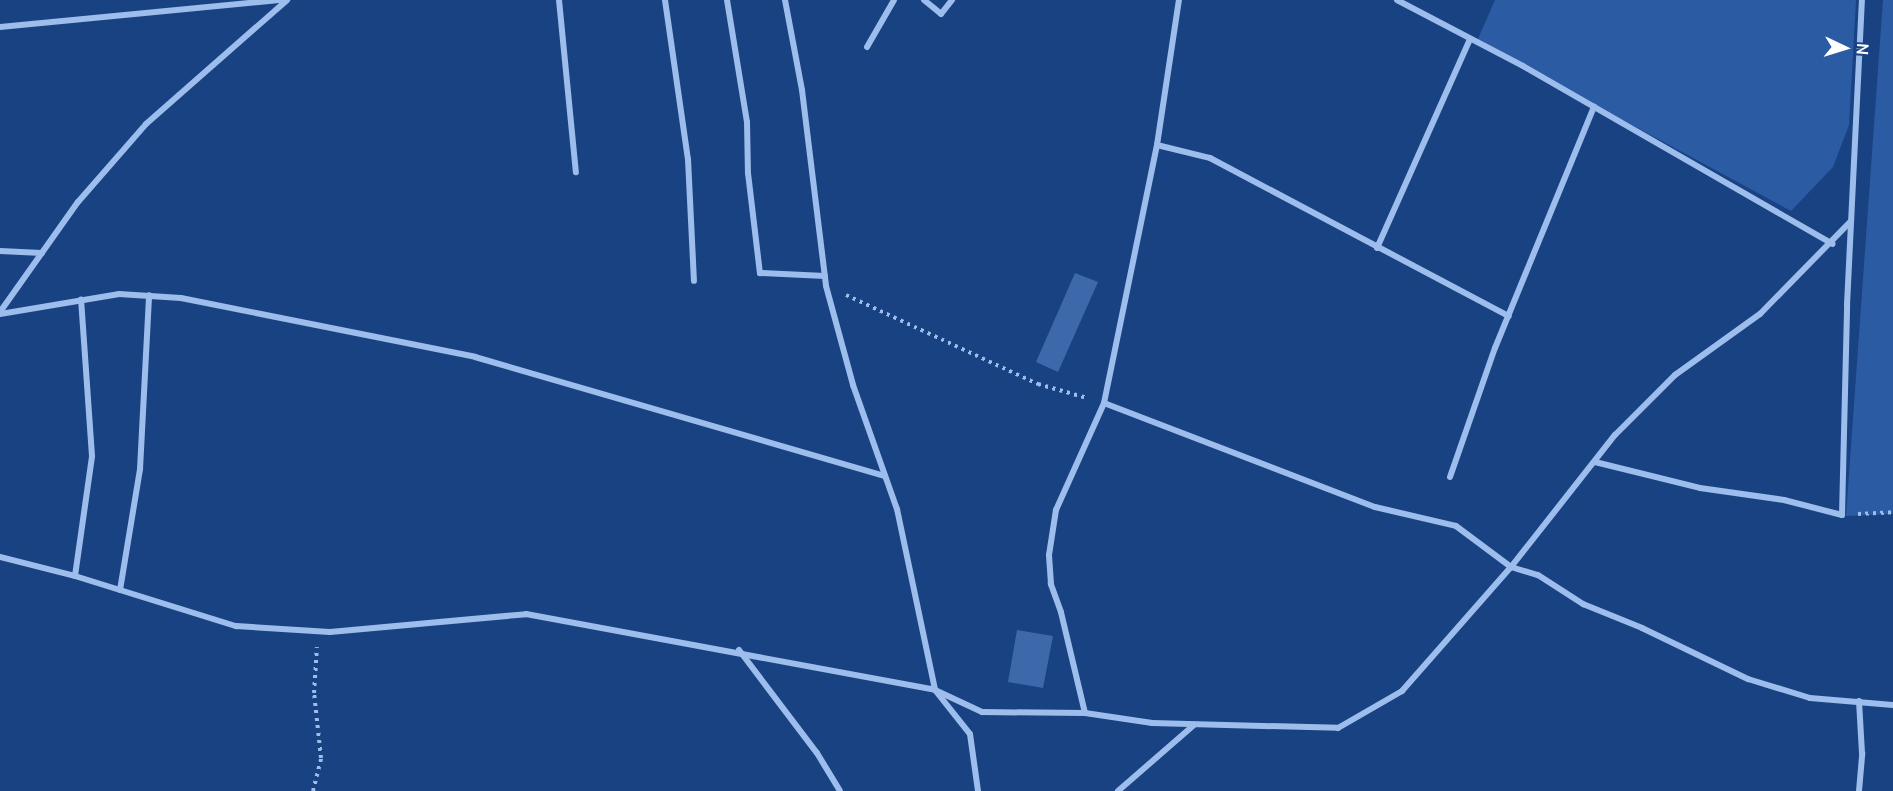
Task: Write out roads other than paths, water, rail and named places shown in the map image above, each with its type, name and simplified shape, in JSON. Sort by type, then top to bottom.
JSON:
[{"type":"street","points":[[0,27],[282,0]]},
{"type":"street","points":[[0,313],[78,202],[146,124],[287,0]]},
{"type":"street","points":[[559,0],[576,172]]},
{"type":"street","points":[[666,0],[688,159],[694,281]]},
{"type":"street","points":[[727,0],[747,122],[748,172],[760,273],[825,276]]},
{"type":"street","points":[[785,0],[802,90],[826,286],[853,385],[885,476],[908,559],[934,690],[970,734],[978,791]]},
{"type":"street","points":[[867,47],[894,0]]},
{"type":"street","points":[[924,0],[941,14],[952,0]]},
{"type":"street","points":[[1085,712],[1061,612],[1051,584],[1049,555],[1056,510],[1104,403],[1157,145],[1179,0]]},
{"type":"street","points":[[1397,0],[1594,107],[1832,244]]},
{"type":"street","points":[[1595,462],[1700,488],[1784,500],[1842,515],[1851,221],[1863,0]]},
{"type":"street","points":[[1377,249],[1470,39]]},
{"type":"street","points":[[1450,477],[1509,316],[1594,107]]},
{"type":"street","points":[[1157,145],[1210,158],[1377,249],[1509,316]]},
{"type":"street","points":[[0,557],[75,576],[236,626],[319,632],[526,614],[740,651],[934,690],[982,712],[1085,712],[1194,725],[1338,728],[1402,691],[1510,567],[1595,462],[1675,375],[1760,314],[1832,244],[1851,221]]},
{"type":"street","points":[[0,251],[42,253]]},
{"type":"street","points":[[0,313],[81,298],[149,295],[181,298],[475,357],[885,476]]},
{"type":"street","points":[[120,590],[140,469],[149,295]]},
{"type":"street","points":[[75,576],[92,456],[81,298]]},
{"type":"street","points":[[1104,403],[1376,507],[1456,526],[1510,567],[1538,575],[1583,604],[1642,628],[1748,679],[1810,698],[1893,705]]},
{"type":"street","points":[[740,651],[817,753],[840,791]]},
{"type":"street","points":[[1859,701],[1863,753],[1859,791]]},
{"type":"street","points":[[1118,791],[1194,725]]}]
